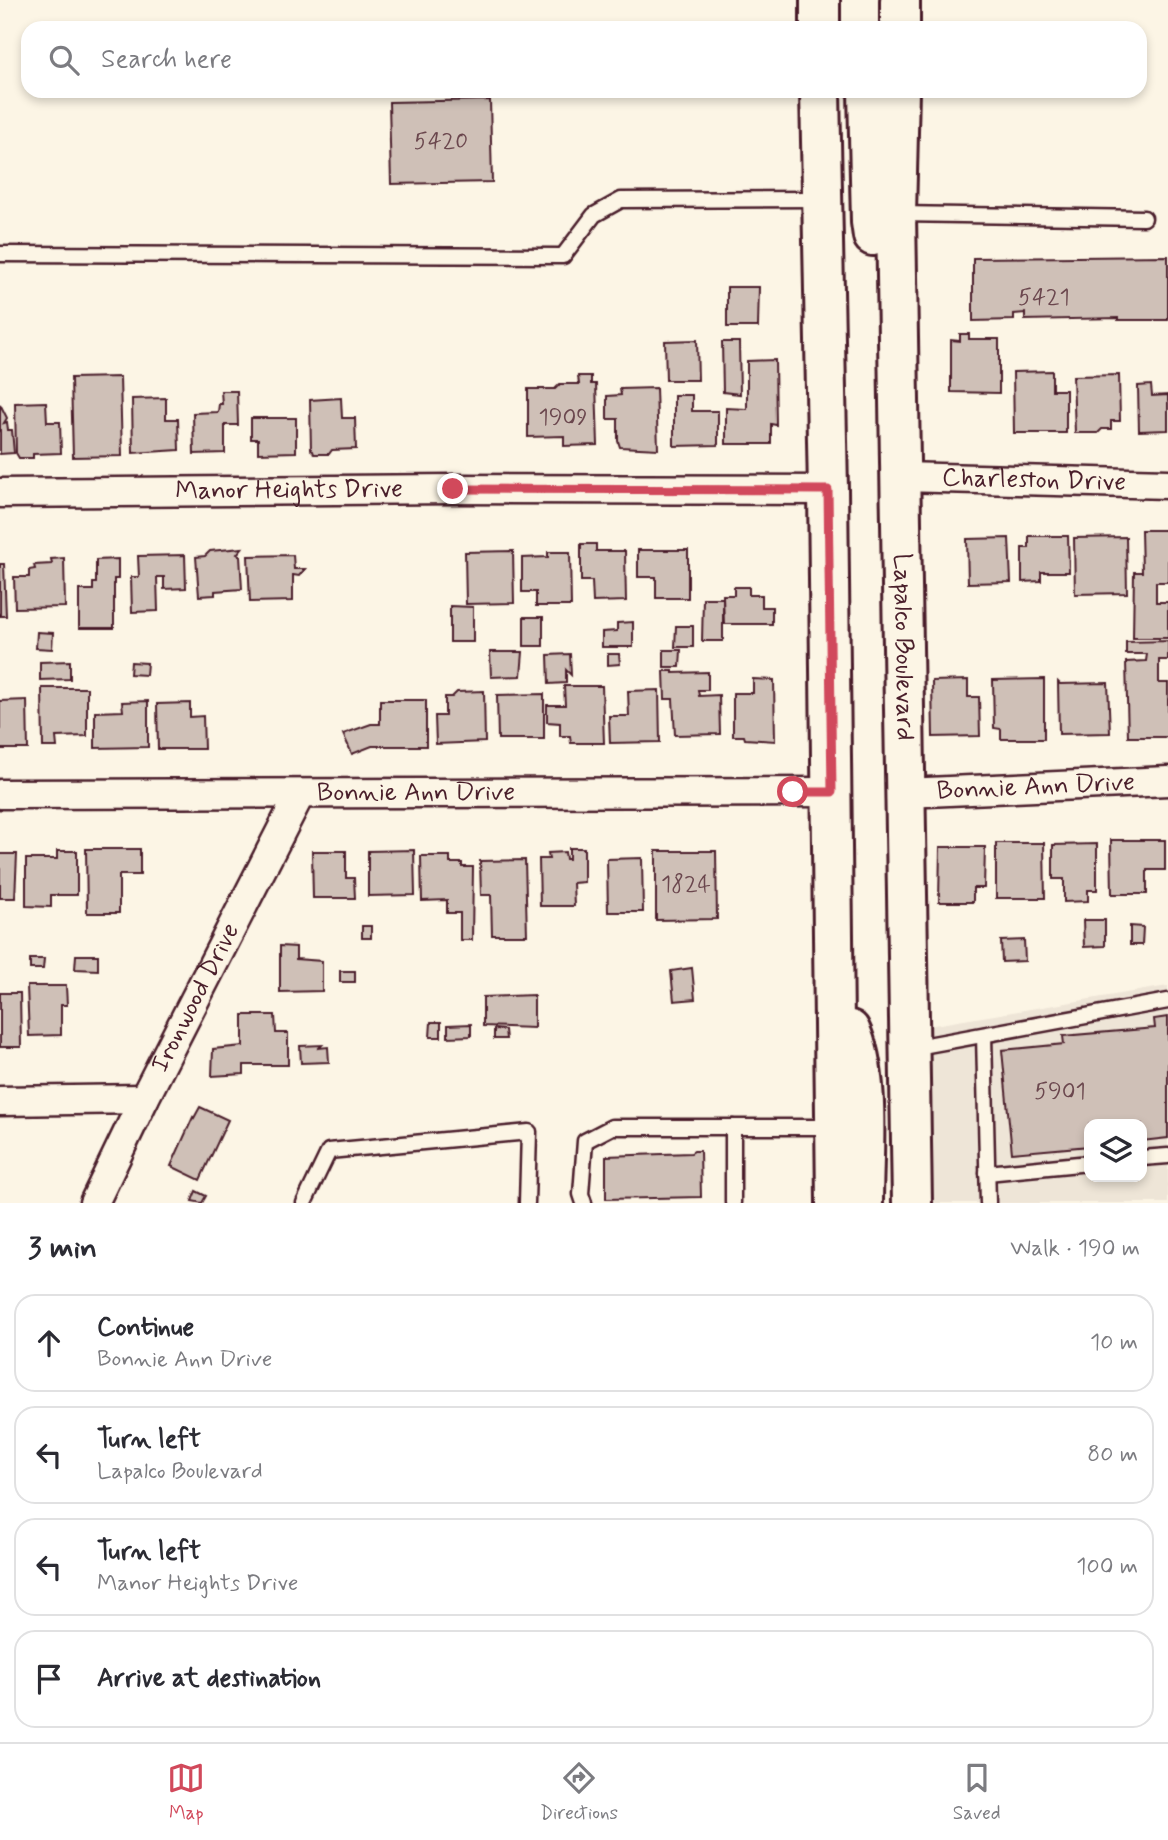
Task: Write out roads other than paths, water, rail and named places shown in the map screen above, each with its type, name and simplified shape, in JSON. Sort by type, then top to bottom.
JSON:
[{"type":"main road","points":[[820,0],[820,21]]},
{"type":"main road","points":[[900,0],[900,21]]},
{"type":"main road","points":[[820,98],[828,490],[836,1203]]},
{"type":"main road","points":[[868,98],[871,222],[877,260],[898,299]]},
{"type":"main road","name":"Lapalco Boulevard","points":[[899,98],[896,214],[912,1203]]},
{"type":"main road","points":[[835,997],[855,1040],[862,1084],[863,1203]]},
{"type":"street","name":"Charleston Drive","points":[[901,477],[1168,484]]},
{"type":"street","name":"Manor Heights Drive","points":[[0,493],[439,489],[828,490]]},
{"type":"street","name":"Bonnie Ann Drive","points":[[905,793],[1168,781]]},
{"type":"street","name":"Bonnie Ann Drive","points":[[0,794],[832,792]]},
{"type":"street","name":"Ironwood Drive","points":[[94,1203],[144,1099],[300,794]]},
{"type":"street","points":[[0,1101],[144,1099]]},
{"type":"lane","points":[[0,254],[563,256],[594,215],[621,200],[822,199]]},
{"type":"lane","points":[[896,214],[1144,218]]},
{"type":"lane","points":[[909,1048],[1168,1001]]},
{"type":"lane","points":[[984,1035],[988,1203]]},
{"type":"lane","points":[[584,1203],[581,1194],[585,1141],[612,1127],[835,1127]]},
{"type":"lane","points":[[733,1127],[733,1203]]},
{"type":"lane","points":[[304,1203],[329,1151],[528,1132],[527,1203]]},
{"type":"lane","points":[[1147,1158],[1168,1156]]},
{"type":"lane","points":[[988,1173],[1084,1163]]}]
